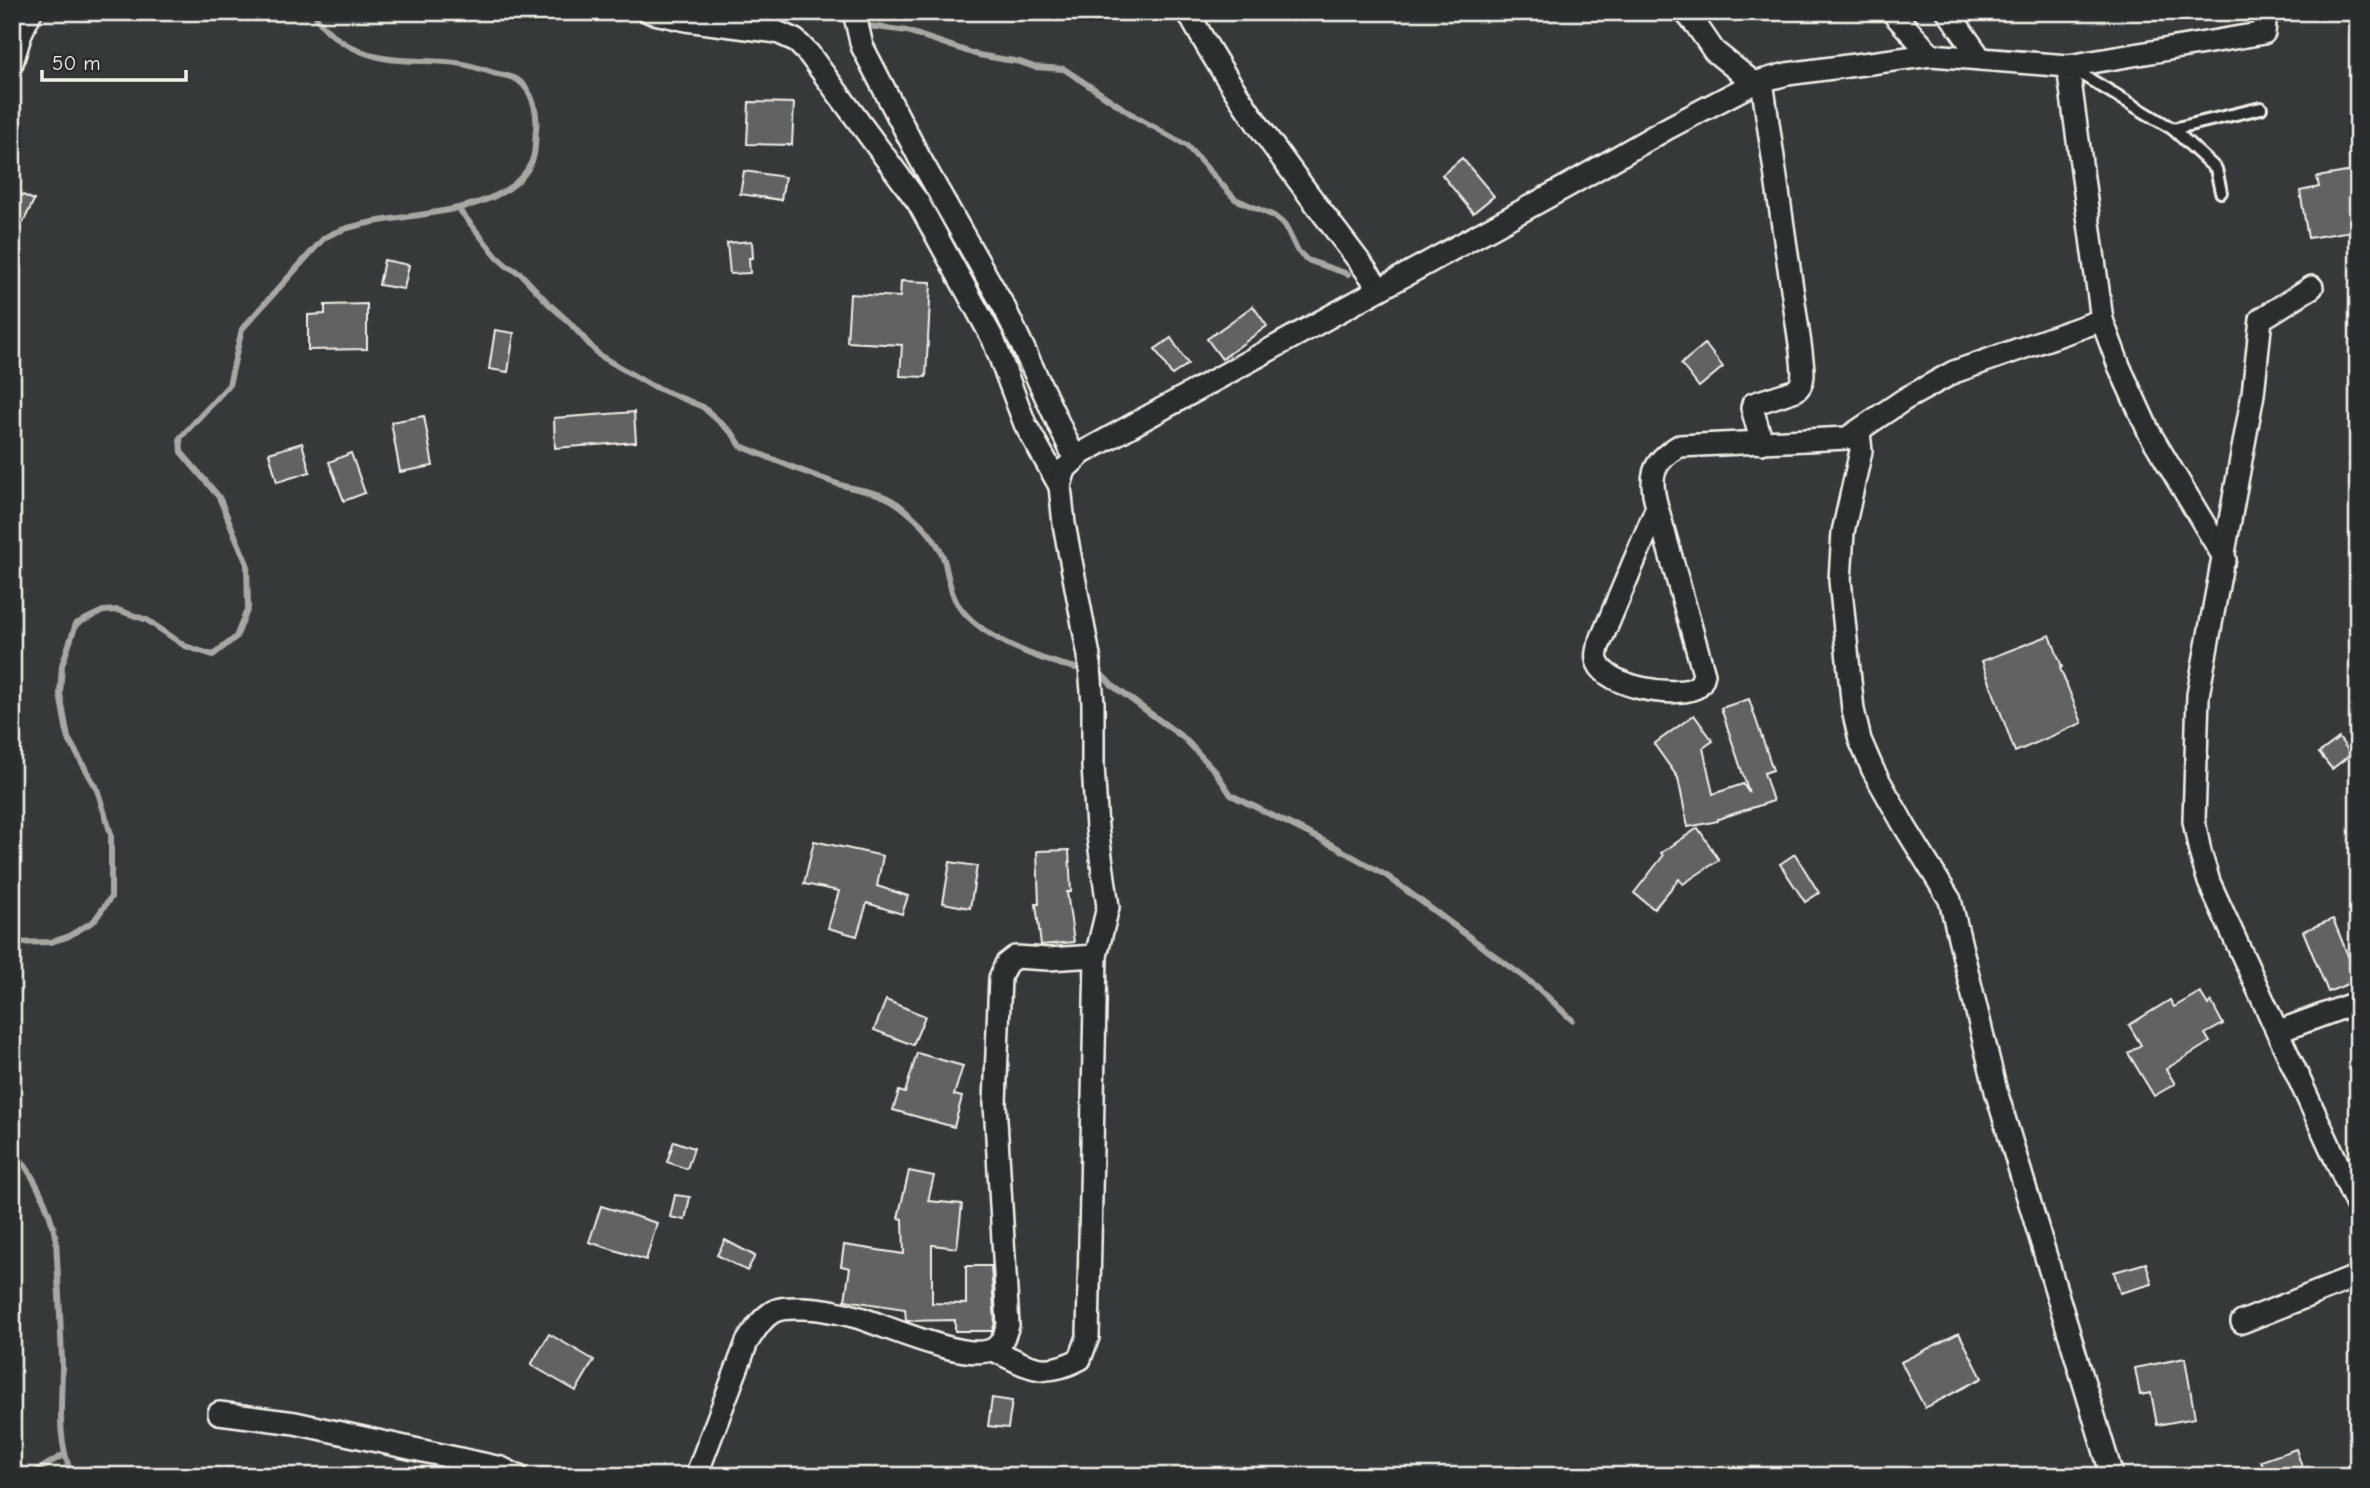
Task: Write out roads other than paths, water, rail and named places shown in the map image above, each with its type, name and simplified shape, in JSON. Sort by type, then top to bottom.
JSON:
[{"type":"street","points":[[12,63],[31,12]]},
{"type":"street","points":[[650,12],[686,20],[777,32],[795,40],[809,54],[918,202],[1000,351],[1013,397],[1059,486],[1089,656],[1096,803],[1108,907],[1096,957],[1088,1337],[1080,1359],[1060,1369],[1034,1369],[993,1350],[978,1352],[938,1346],[859,1318],[817,1308],[772,1311],[747,1342],[696,1476]]},
{"type":"street","points":[[854,12],[862,46],[919,157],[1005,309],[1075,459]]},
{"type":"street","points":[[1188,12],[1246,109],[1380,289]]},
{"type":"street","points":[[1685,12],[1714,51],[1758,82],[1801,351],[1803,380],[1800,388],[1796,390],[1753,404],[1762,443]]},
{"type":"street","points":[[1892,12],[1931,55]]},
{"type":"street","points":[[1948,12],[1980,59]]},
{"type":"street","points":[[1059,486],[1065,469],[1082,453],[1668,128],[1758,82],[1787,74],[1931,55],[2068,66],[2264,33],[2266,12]]},
{"type":"street","points":[[2068,66],[2102,320],[2119,366],[2149,432],[2225,559]]},
{"type":"street","points":[[2312,287],[2261,319],[2253,394],[2225,559],[2198,695],[2194,821],[2209,882],[2358,1208]]},
{"type":"street","points":[[1657,507],[1596,656],[1598,665],[1605,673],[1642,690],[1658,692],[1696,688],[1704,674],[1657,507],[1652,491],[1652,476],[1668,452],[1679,446],[1847,439],[1905,399],[1954,372],[2102,320]]},
{"type":"street","points":[[1859,432],[1861,451],[1843,532],[1840,580],[1853,710],[1860,740],[1905,827],[1950,900],[1996,1091],[2112,1476]]},
{"type":"street","points":[[993,1350],[1002,1342],[1008,1325],[995,1103],[1000,978],[1006,964],[1015,957],[1096,957]]},
{"type":"street","points":[[2279,1031],[2358,1002]]},
{"type":"street","points":[[2242,1322],[2358,1276]]},
{"type":"street","points":[[219,1413],[295,1423],[501,1468],[517,1476]]},
{"type":"lane","points":[[2068,66],[2173,129],[2216,169],[2221,192]]},
{"type":"lane","points":[[2173,129],[2260,108]]},
{"type":"waterway","points":[[12,943],[51,942],[67,937],[94,921],[111,897],[111,834],[97,789],[68,738],[60,694],[62,665],[76,624],[103,611],[118,610],[147,620],[185,646],[213,655],[236,637],[248,608],[247,564],[219,497],[181,452],[180,438],[229,385],[242,329],[324,238],[346,228],[467,206],[495,196],[517,182],[532,161],[535,149],[535,110],[528,91],[516,79],[463,64],[373,56],[343,43],[326,29],[314,12]]},
{"type":"waterway","points":[[799,12],[820,20]]},
{"type":"waterway","points":[[869,26],[907,31],[978,55],[1034,67],[1064,69],[1136,117],[1186,145],[1235,199],[1274,216],[1285,225],[1297,250],[1307,260],[1348,274]]},
{"type":"waterway","points":[[458,208],[497,257],[520,273],[599,355],[650,385],[703,407],[733,434],[741,446],[843,486],[884,496],[899,505],[920,524],[938,546],[953,594],[967,615],[979,626],[1010,645],[1076,668]]},
{"type":"waterway","points":[[1103,676],[1185,739],[1215,771],[1231,795],[1336,847],[1387,876],[1537,987],[1572,1020]]},
{"type":"waterway","points":[[12,1148],[40,1191],[56,1239],[62,1348],[62,1434],[72,1476]]},
{"type":"waterway","points":[[28,1476],[63,1455]]}]
